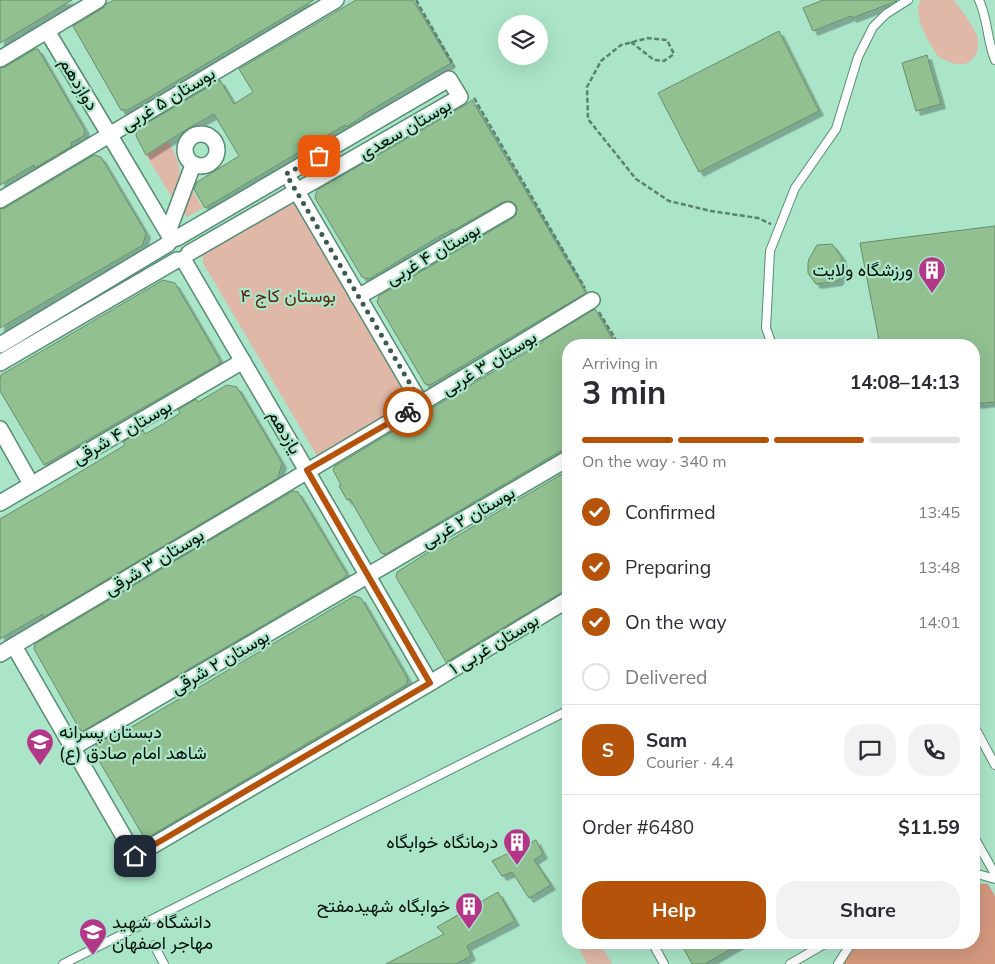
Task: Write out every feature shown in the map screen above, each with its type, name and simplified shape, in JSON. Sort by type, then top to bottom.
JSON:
[{"type":"street","points":[[0,58],[98,0]]},
{"type":"street","name":"بوستان ۵ غربی","points":[[0,200],[336,0]]},
{"type":"street","name":"دوازدهم","points":[[47,31],[171,238],[187,242],[188,245],[183,257]]},
{"type":"street","name":"بوستان سعدی","points":[[0,345],[171,238],[286,174],[449,79],[460,98],[296,190],[0,363]]},
{"type":"street","points":[[171,238],[193,165]]},
{"type":"street","points":[[286,174],[422,404]]},
{"type":"street","name":"بوستان ۴ غربی","points":[[358,297],[508,210]]},
{"type":"street","name":"یازدهم","points":[[183,257],[430,683]]},
{"type":"street","name":"بوستان ۳ غربی","points":[[307,470],[422,404],[592,300]]},
{"type":"street","name":"بوستان ۴ شرقی","points":[[0,503],[244,361]]},
{"type":"street","points":[[0,430],[31,484]]},
{"type":"street","name":"بوستان ۲ غربی","points":[[368,576],[562,462]]},
{"type":"street","name":"بوستان ۳ شرقی","points":[[0,654],[307,470]]},
{"type":"street","name":"بوستان ۲ شرقی","points":[[72,748],[368,576]]},
{"type":"street","name":"بوستان غربی ۱","points":[[72,748],[135,856],[562,603]]},
{"type":"street","points":[[14,646],[72,748]]},
{"type":"lane","points":[[770,339],[766,328],[770,251],[779,228],[796,188],[836,129],[858,57],[873,27],[886,14],[908,0]]},
{"type":"lane","points":[[979,0],[995,60]]},
{"type":"lane","points":[[63,964],[562,714]]},
{"type":"lane","points":[[980,737],[995,765]]},
{"type":"lane","points":[[980,848],[995,874]]},
{"type":"lane","points":[[980,875],[995,879]]},
{"type":"lane","points":[[154,945],[164,964]]},
{"type":"lane","points":[[656,949],[664,964]]},
{"type":"lane","points":[[790,964],[816,949]]},
{"type":"lane","points":[[838,964],[848,949]]},
{"type":"path","points":[[416,0],[456,70]]},
{"type":"path","points":[[631,42],[654,60],[664,61],[674,54],[667,40],[648,38],[631,42],[621,45],[601,61],[587,87],[588,119],[606,143],[636,179],[669,202],[758,218],[779,228]]},
{"type":"path","points":[[474,98],[615,339]]},
{"type":"green space","points":[[921,0],[954,0],[970,22],[977,36],[978,49],[972,60],[964,64],[956,64],[938,56],[920,22],[918,8]]},
{"type":"green space","points":[[168,141],[180,170],[176,204],[146,155]]},
{"type":"green space","points":[[190,187],[203,208],[187,217],[183,213]]},
{"type":"green space","name":"بوستان کاج ۴","points":[[293,199],[411,394],[409,401],[317,456],[203,263],[203,252]]},
{"type":"green space","points":[[579,949],[603,949],[612,964],[587,964]]},
{"type":"shaded area","points":[[980,883],[988,884],[995,896],[995,964],[840,964],[842,959],[853,949],[980,949]]},
{"type":"building","points":[[0,0],[72,0],[0,43]]},
{"type":"building","points":[[114,0],[314,0],[128,110],[121,110],[73,26]]},
{"type":"building","points":[[356,0],[413,0],[451,63],[346,127],[345,125],[205,208],[194,189],[197,182],[239,156],[214,114],[146,155],[136,136],[137,129],[220,80],[234,104],[253,92],[239,69]]},
{"type":"building","points":[[823,0],[897,1],[813,31],[803,8]]},
{"type":"building","points":[[779,31],[819,111],[699,172],[658,93]]},
{"type":"building","points":[[38,49],[85,130],[84,136],[71,143],[72,146],[35,168],[34,165],[0,185],[0,68],[5,67]]},
{"type":"building","points":[[927,55],[941,104],[916,111],[902,63]]},
{"type":"building","points":[[472,100],[586,293],[430,385],[425,384],[377,302],[379,296],[513,218],[516,215],[516,205],[508,201],[503,202],[435,239],[369,279],[362,277],[315,198],[317,190]]},
{"type":"building","points":[[94,155],[101,157],[146,233],[143,245],[0,328],[0,209],[5,208]]},
{"type":"building","name":"ورزشگاه ولایت","points":[[995,226],[995,402],[980,403],[980,339],[879,339],[860,243]]},
{"type":"building","points":[[832,244],[841,256],[844,271],[838,281],[816,284],[808,273],[809,259],[817,245]]},
{"type":"building","points":[[163,280],[175,283],[220,360],[219,364],[44,465],[0,391],[1,375]]},
{"type":"building","points":[[595,309],[612,339],[562,339],[562,450],[386,554],[381,553],[350,499],[347,500],[339,486],[341,485],[333,470],[335,466]]},
{"type":"building","points":[[227,385],[237,387],[282,463],[278,478],[42,618],[43,614],[0,639],[0,519],[125,445],[123,442],[143,430],[145,434],[180,413],[178,410],[196,399],[198,402]]},
{"type":"building","points":[[562,474],[562,592],[446,662],[396,577],[397,572]]},
{"type":"building","points":[[293,491],[298,492],[347,574],[344,578],[83,731],[80,730],[34,649],[35,644]]},
{"type":"building","points":[[354,596],[361,598],[408,679],[406,685],[145,839],[95,754],[96,745],[109,737],[110,740]]},
{"type":"building","name":"درمانگاه خوابگاه","points":[[536,840],[543,854],[534,860],[551,885],[529,898],[512,872],[502,876],[492,861]]},
{"type":"building","name":"خوابگاه شهیدمفتح","points":[[498,892],[515,921],[467,946],[471,956],[456,964],[386,964],[444,934],[437,927]]},
{"type":"building","points":[[684,949],[731,949],[705,964],[692,964]]},
{"type":"way so far","points":[[319,156],[286,174],[422,404],[408,412]]},
{"type":"place","name":"ورزشگاه ولایت","points":[[932,294]]},
{"type":"place","name":"دبستان پسرانه شاهد امام صادق (ع)","points":[[40,766]]},
{"type":"place","name":"درمانگاه خوابگاه","points":[[517,866]]},
{"type":"place","name":"خوابگاه شهیدمفتح","points":[[469,930]]},
{"type":"place","name":"دانشگاه شهید مهاجر اصفهان","points":[[93,956]]},
{"type":"route","points":[[135,856],[430,683],[307,470],[408,412]]}]
